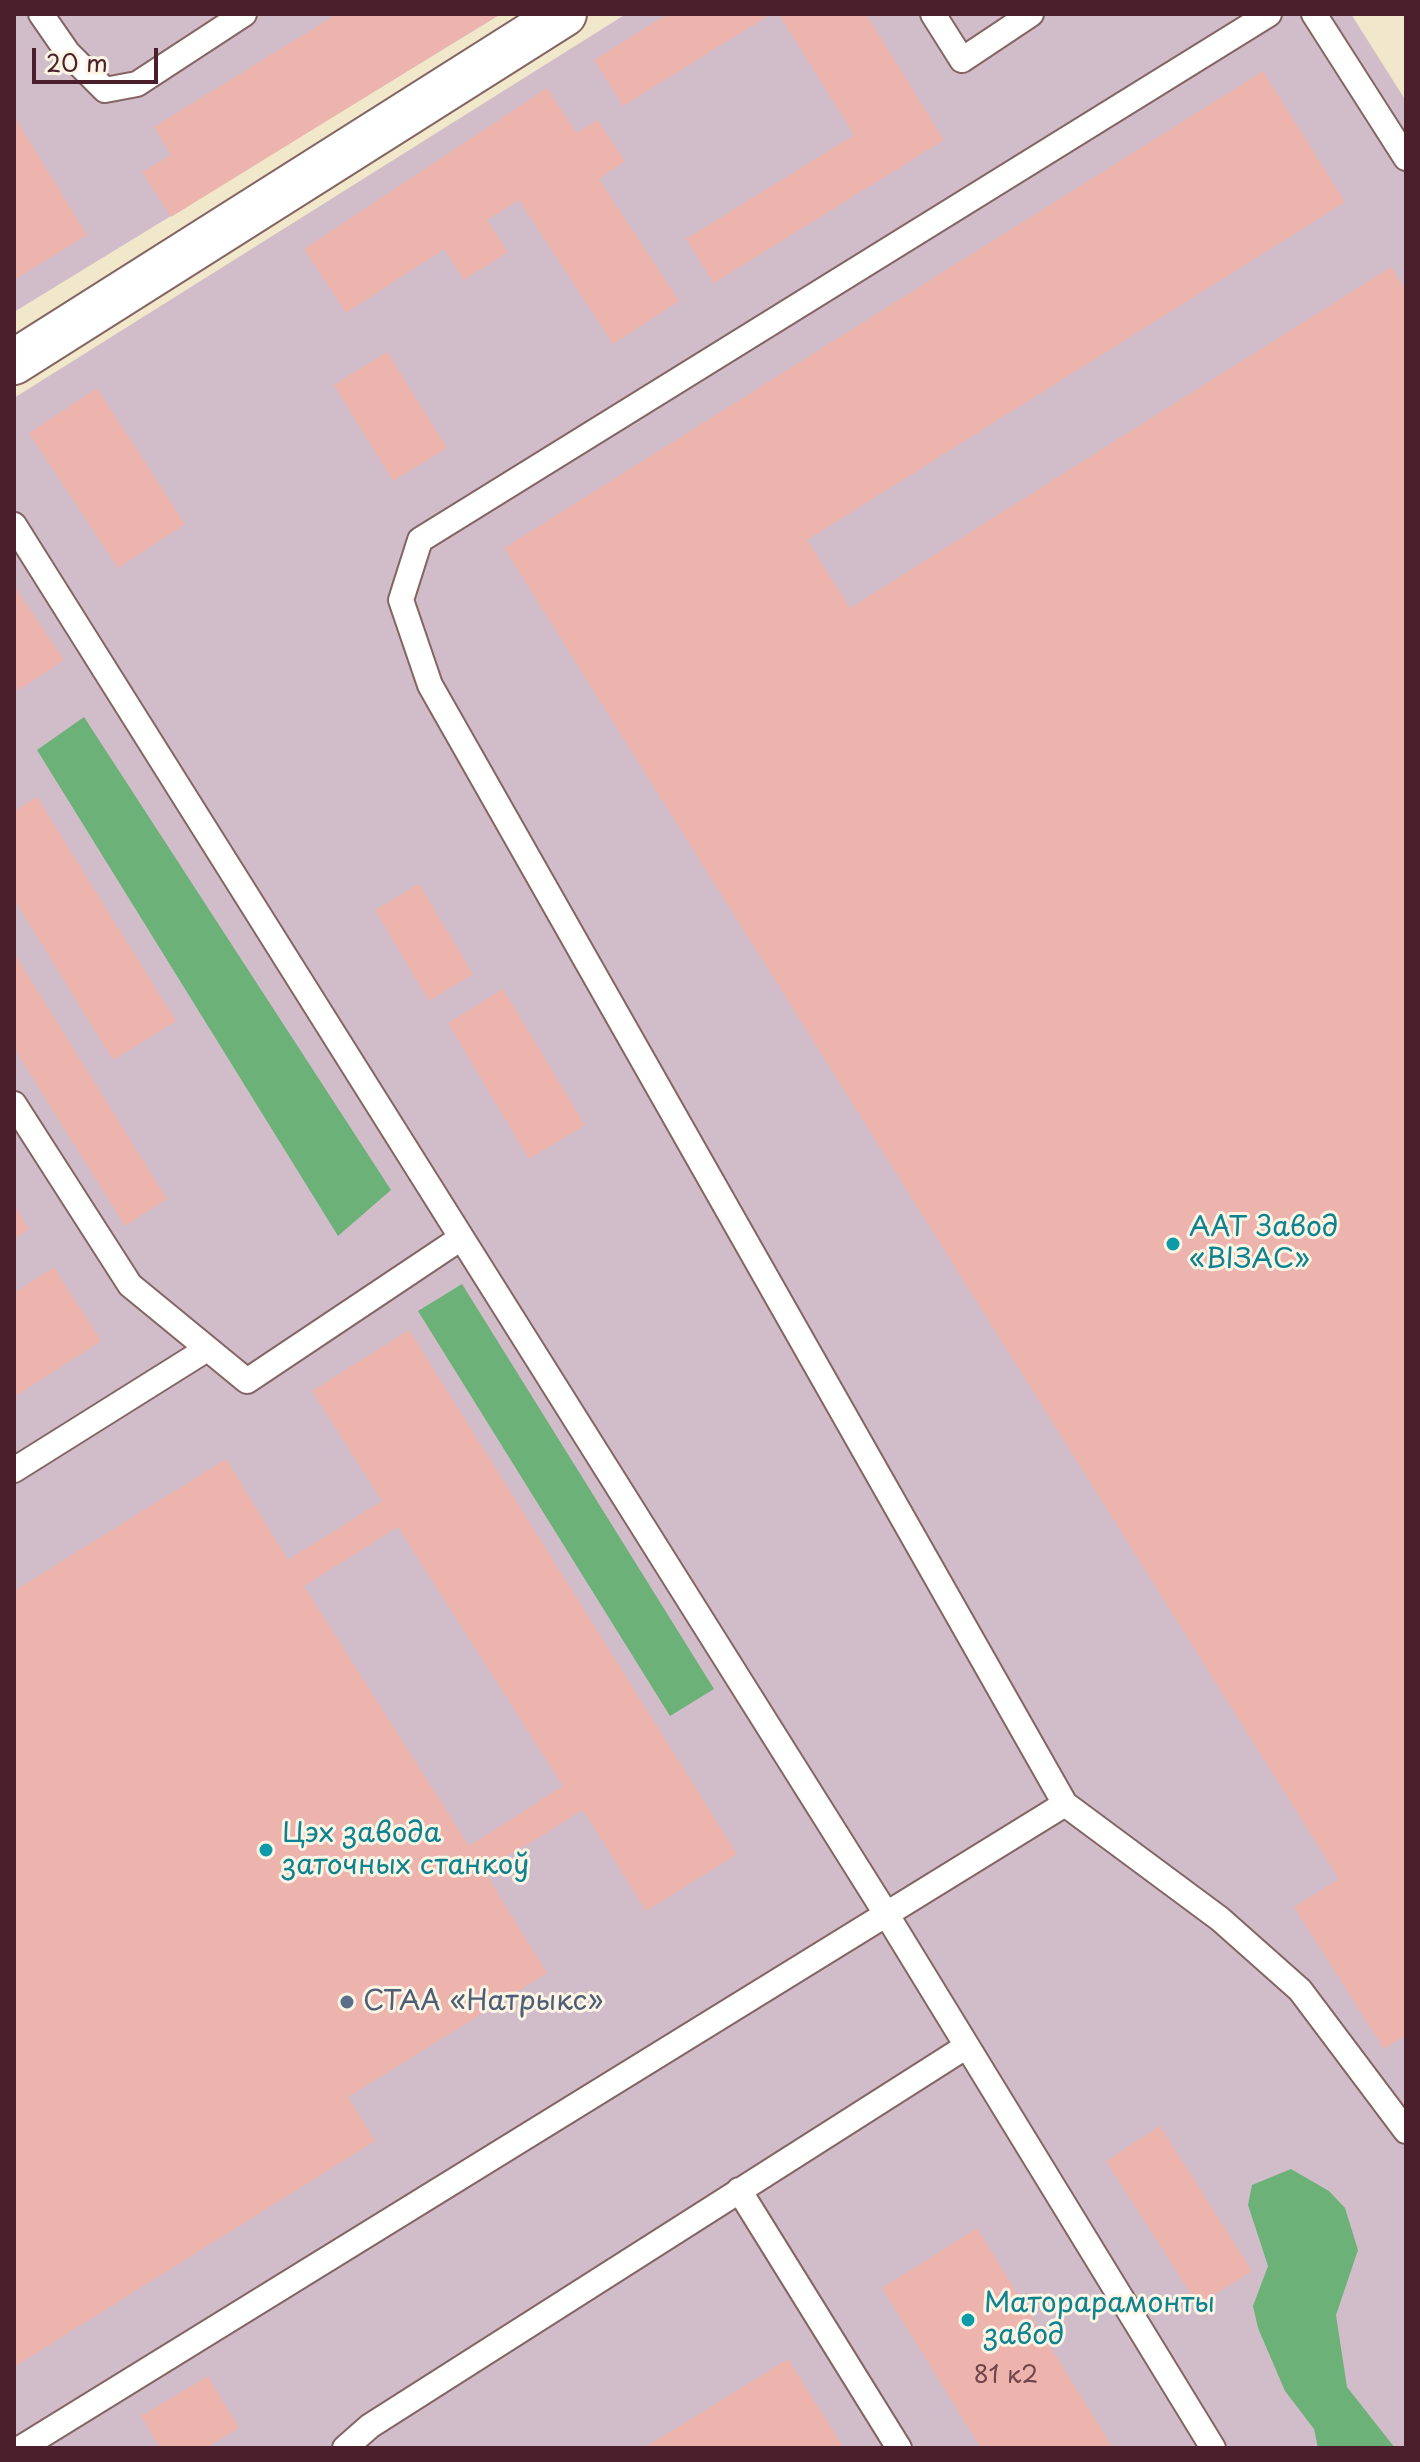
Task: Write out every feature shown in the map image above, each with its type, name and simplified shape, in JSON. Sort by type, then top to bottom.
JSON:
[{"type":"street","points":[[14,362],[564,14]]},
{"type":"lane","points":[[41,14],[68,53],[105,90],[137,84],[244,14]]},
{"type":"lane","points":[[933,14],[962,60],[1031,14]]},
{"type":"lane","points":[[1269,14],[420,540],[401,600],[430,685],[1065,1804],[1220,1919],[1300,1990],[1406,2131]]},
{"type":"lane","points":[[1314,14],[1406,158]]},
{"type":"lane","points":[[14,525],[885,1912],[1213,2448]]},
{"type":"lane","points":[[14,1104],[130,1285],[247,1381],[461,1238]]},
{"type":"lane","points":[[14,1470],[207,1349]]},
{"type":"lane","points":[[21,2448],[885,1912],[1065,1804]]},
{"type":"lane","points":[[345,2448],[370,2426],[967,2046]]},
{"type":"lane","points":[[739,2190],[899,2448]]},
{"type":"shaded area","points":[[14,14],[501,14],[14,312]]},
{"type":"shaded area","points":[[626,14],[1351,14],[1406,101],[1406,2448],[14,2448],[14,398]]},
{"type":"green space","points":[[84,717],[391,1190],[338,1236],[37,750]]},
{"type":"green space","points":[[462,1284],[714,1689],[670,1716],[418,1311]]},
{"type":"green space","points":[[1291,2169],[1329,2191],[1345,2208],[1358,2250],[1336,2315],[1347,2387],[1395,2448],[1318,2448],[1314,2429],[1285,2391],[1258,2328],[1253,2306],[1268,2266],[1248,2205],[1252,2185]]},
{"type":"building","points":[[337,14],[500,14],[171,217],[142,172],[171,155],[154,127]]},
{"type":"building","points":[[668,14],[771,14],[623,106],[594,60]]},
{"type":"building","points":[[779,14],[866,14],[944,140],[714,283],[686,239],[854,135]]},
{"type":"building","name":"ААТ Завод «ВІЗАС»","points":[[1263,71],[1345,202],[807,540],[850,608],[1391,267],[1406,291],[1406,2035],[1384,2049],[1294,1907],[1339,1879],[504,548]]},
{"type":"building","points":[[547,88],[577,133],[597,120],[625,161],[599,179],[679,301],[613,344],[519,200],[487,220],[508,252],[464,280],[444,249],[346,313],[304,249]]},
{"type":"building","points":[[14,116],[87,235],[14,280]]},
{"type":"building","points":[[387,352],[447,448],[393,481],[334,385]]},
{"type":"building","points":[[97,388],[185,524],[118,568],[29,433]]},
{"type":"building","points":[[14,586],[64,660],[19,690],[14,682]]},
{"type":"building","points":[[37,797],[176,1021],[113,1060],[14,899],[14,811]]},
{"type":"building","points":[[419,884],[473,974],[429,1001],[375,910]]},
{"type":"building","points":[[14,953],[167,1199],[125,1226],[14,1048]]},
{"type":"building","points":[[503,989],[585,1125],[529,1159],[448,1023]]},
{"type":"building","points":[[14,1205],[29,1229],[14,1239]]},
{"type":"building","points":[[54,1267],[101,1341],[14,1397],[14,1293]]},
{"type":"building","name":"Цэх завода заточных станкоў","points":[[409,1330],[737,1854],[646,1911],[583,1810],[484,1871],[547,1973],[348,2097],[375,2141],[14,2367],[14,1591],[226,1459],[288,1560],[382,1501],[312,1391]],"holes":[[[398,1527],[563,1786],[469,1846],[304,1586]]]},
{"type":"building","points":[[1160,2126],[1252,2271],[1198,2305],[1106,2161]]},
{"type":"building","name":"Маторарамонты завод","points":[[977,2228],[1113,2448],[981,2448],[882,2288]]},
{"type":"building","points":[[788,2359],[844,2448],[644,2448]]},
{"type":"building","points":[[208,2376],[239,2428],[206,2448],[160,2448],[141,2416]]},
{"type":"place","name":"ААТ Завод «ВІЗАС»","points":[[1173,1244]]},
{"type":"place","name":"Цэх завода заточных станкоў","points":[[266,1850]]},
{"type":"place","name":"СТАА «Натрыкс»","points":[[347,2002]]},
{"type":"place","name":"Маторарамонты завод","points":[[968,2320]]}]
